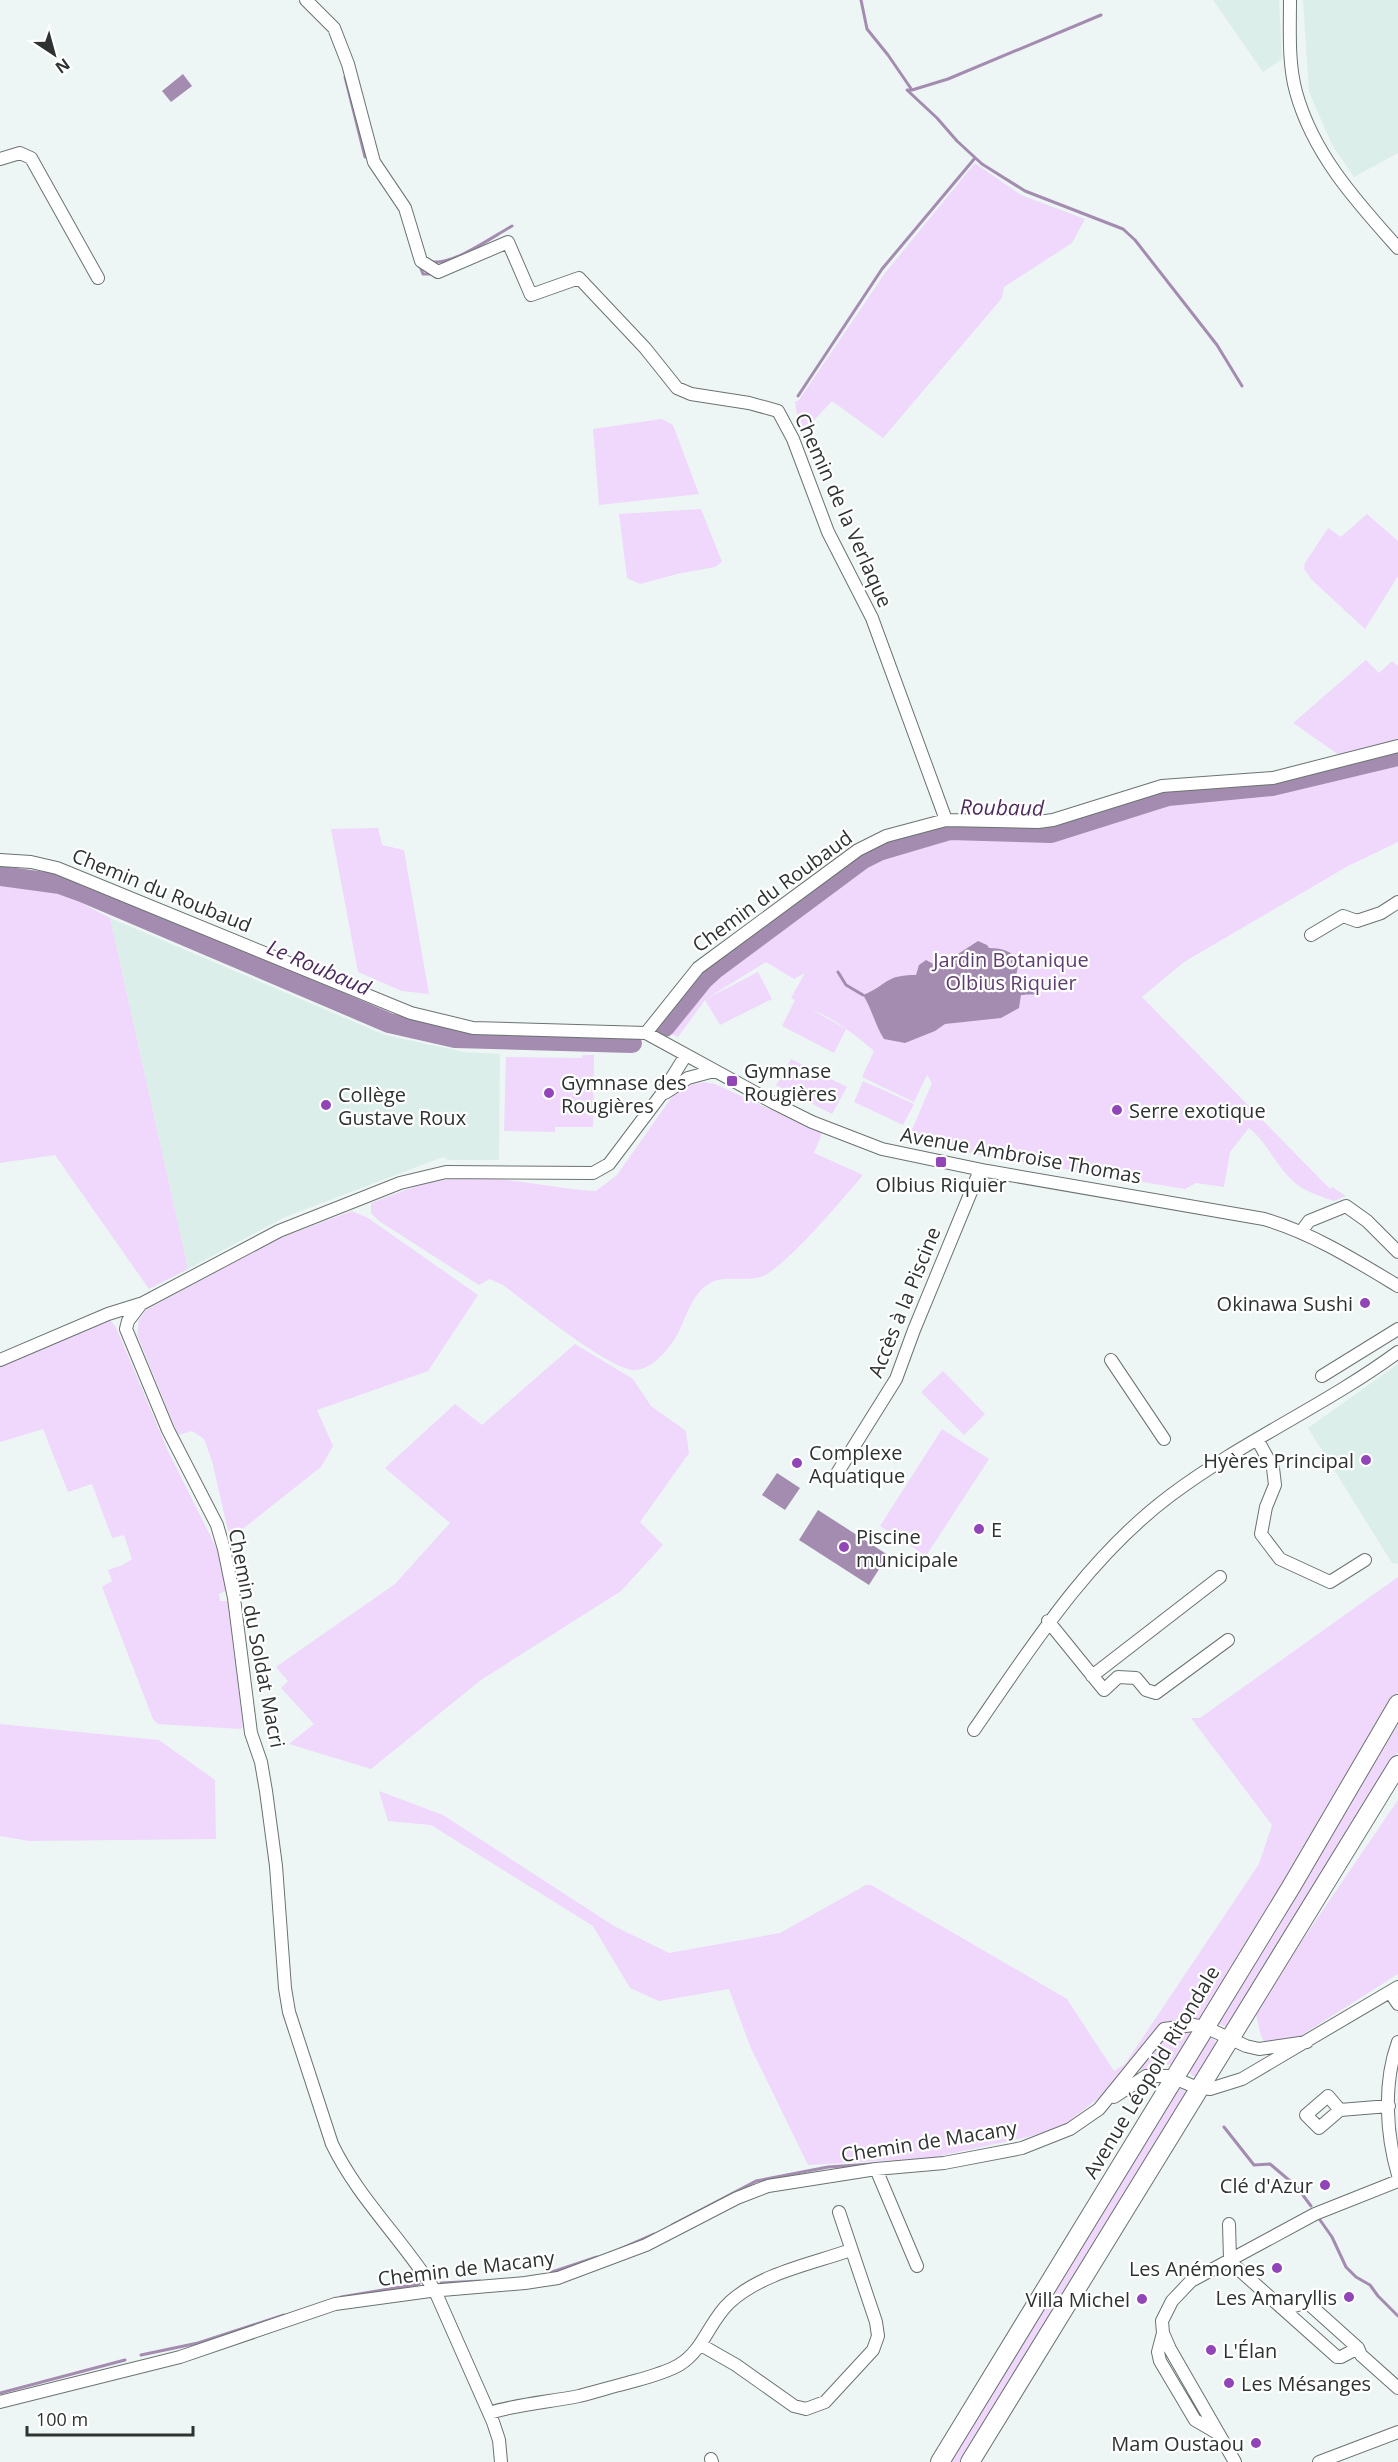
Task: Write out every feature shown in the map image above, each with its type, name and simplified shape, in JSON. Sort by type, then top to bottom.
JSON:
[{"type":"highway","name":"Avenue Léopold Ritondale","points":[[940,2462],[1292,1887],[1398,1704]]},
{"type":"highway","points":[[970,2462],[1398,1765]]},
{"type":"street","name":"Chemin de la Verlaque","points":[[306,0],[334,28],[348,64],[374,162],[405,208],[422,261],[438,272],[508,242],[531,295],[579,278],[645,348],[677,388],[691,394],[749,403],[778,411],[793,440],[828,531],[872,618],[946,820]]},
{"type":"street","points":[[1290,0],[1290,50],[1295,90],[1309,128],[1337,176],[1398,248]]},
{"type":"street","points":[[0,159],[20,153],[31,158],[98,278]]},
{"type":"street","name":"Chemin du Roubaud","points":[[0,860],[31,862],[57,868],[411,1013],[473,1028],[646,1033],[698,968],[858,850],[886,836],[946,820],[1038,822],[1053,820],[1162,786],[1273,778],[1398,746]]},
{"type":"street","points":[[1311,935],[1343,916],[1357,921],[1382,913],[1398,902]]},
{"type":"street","name":"Avenue Ambroise Thomas","points":[[646,1033],[812,1122],[848,1137],[905,1155],[980,1170],[1255,1217],[1284,1225],[1328,1245],[1398,1286]]},
{"type":"street","points":[[688,1078],[690,1057]]},
{"type":"street","points":[[0,1360],[108,1314],[141,1304],[279,1231],[358,1199],[422,1177],[446,1172],[570,1174],[599,1172],[609,1164],[690,1057]]},
{"type":"street","points":[[661,1095],[688,1078],[714,1071]]},
{"type":"street","name":"Accès à la Piscine","points":[[836,1475],[896,1378],[980,1170]]},
{"type":"street","points":[[1301,1232],[1309,1221],[1346,1206],[1367,1221],[1398,1252]]},
{"type":"street","name":"Chemin du Soldat Macri","points":[[141,1304],[128,1321],[126,1329],[168,1430],[217,1525],[224,1549],[234,1598],[251,1733],[261,1762],[266,1791],[276,1866],[285,1988],[296,2037],[332,2144],[340,2160],[435,2291],[489,2413],[499,2440],[501,2462]]},
{"type":"street","points":[[1322,1376],[1398,1329]]},
{"type":"street","points":[[974,1730],[1048,1621],[1118,1540],[1171,1495],[1398,1352]]},
{"type":"street","points":[[1111,1360],[1164,1439]]},
{"type":"street","points":[[1257,1439],[1273,1468],[1275,1485],[1266,1507],[1261,1534],[1280,1559],[1330,1582],[1365,1560]]},
{"type":"street","points":[[1092,1676],[1220,1576]]},
{"type":"street","points":[[1048,1621],[1104,1690],[1118,1677],[1136,1678],[1146,1690],[1156,1693],[1228,1640]]},
{"type":"street","points":[[1199,2088],[1218,2088],[1242,2079],[1394,1990],[1398,2004]]},
{"type":"street","name":"Chemin de Macany","points":[[1099,2109],[1164,2029],[1192,2025],[1205,2027]]},
{"type":"street","points":[[1205,2027],[1259,2049],[1307,2042]]},
{"type":"street","points":[[1398,2042],[1390,2076],[1389,2106],[1393,2153],[1398,2175]]},
{"type":"street","name":"Chemin de Macany","points":[[0,2402],[180,2357],[335,2304],[558,2278],[646,2245],[737,2198],[768,2186],[876,2169],[944,2163],[1022,2148],[1070,2129],[1133,2082],[1146,2076],[1161,2074],[1199,2088]]},
{"type":"street","points":[[1340,2110],[1389,2106]]},
{"type":"street","points":[[876,2169],[917,2266]]},
{"type":"street","points":[[1235,2462],[1219,2434],[1195,2420],[1160,2361],[1158,2352],[1163,2333],[1162,2321],[1173,2301],[1191,2281],[1230,2259],[1315,2214],[1398,2181]]},
{"type":"street","points":[[701,2345],[736,2365],[794,2406],[806,2409],[825,2402],[873,2350],[878,2336],[876,2322],[839,2212]]},
{"type":"street","points":[[1229,2224],[1230,2259],[1236,2267],[1337,2357],[1358,2348]]},
{"type":"street","points":[[489,2413],[580,2395],[654,2376],[677,2366],[701,2345],[710,2326],[729,2303],[745,2290],[767,2278],[851,2250]]},
{"type":"street","points":[[1284,2309],[1304,2302],[1309,2304],[1398,2388]]},
{"type":"street","points":[[1319,2462],[1398,2432]]},
{"type":"shaded area","points":[[1213,0],[1279,0],[1282,59],[1263,72]]},
{"type":"shaded area","points":[[1303,0],[1398,0],[1398,153],[1354,177],[1332,145],[1309,92]]},
{"type":"shaded area","points":[[183,74],[192,86],[171,102],[162,91]]},
{"type":"shaded area","name":"Collège Gustave Roux","points":[[110,918],[385,1035],[464,1052],[500,1054],[499,1160],[448,1160],[443,1157],[285,1217],[188,1269]]},
{"type":"shaded area","points":[[978,941],[989,948],[1010,952],[1019,961],[1016,976],[1019,989],[1025,991],[1025,995],[1021,995],[1019,1008],[1001,1018],[945,1024],[935,1031],[905,1043],[884,1039],[863,995],[892,979],[916,975],[919,965],[926,960],[937,966],[941,965]]},
{"type":"shaded area","points":[[1398,1364],[1398,1564],[1392,1563],[1308,1428]]},
{"type":"shaded area","points":[[777,1473],[800,1488],[785,1510],[762,1495]]},
{"type":"shaded area","name":"Piscine municipale","points":[[818,1510],[888,1555],[869,1585],[799,1540]]},
{"type":"green space","points":[[975,163],[1021,195],[1085,219],[1072,243],[1004,287],[1002,298],[883,438],[832,401],[800,435],[795,402],[799,400],[885,273]]},
{"type":"green space","points":[[662,419],[673,425],[699,494],[599,505],[593,429]]},
{"type":"green space","points":[[701,509],[722,562],[715,567],[640,584],[627,578],[619,514]]},
{"type":"green space","points":[[1367,514],[1398,541],[1398,576],[1365,629],[1312,580],[1304,569],[1305,563],[1328,528],[1341,537]]},
{"type":"green space","points":[[1366,660],[1379,673],[1392,661],[1398,666],[1398,739],[1339,755],[1293,723]]},
{"type":"green space","name":"Jardin Botanique Olbius Riquier","points":[[1398,763],[1398,842],[1348,866],[1184,962],[1142,997],[1330,1189],[1332,1187],[1346,1196],[1334,1201],[1307,1191],[1292,1180],[1249,1128],[1230,1152],[1224,1187],[1196,1183],[1185,1189],[985,1156],[908,1139],[932,1083],[927,1075],[914,1102],[862,1077],[874,1051],[852,1033],[836,1022],[828,1017],[811,1009],[846,1029],[834,1053],[782,1026],[795,1000],[791,998],[805,973],[794,979],[766,962],[706,999],[758,972],[772,999],[720,1025],[705,1000],[678,1037],[669,1033],[715,978],[872,862],[949,838],[973,836],[1045,839],[1069,835],[1168,803],[1275,794]]},
{"type":"green space","points":[[378,828],[382,845],[404,850],[429,994],[402,991],[358,972],[331,829]]},
{"type":"green space","points":[[0,883],[59,891],[110,918],[188,1269],[149,1289],[55,1155],[0,1163]]},
{"type":"green space","name":"Gymnase des Rougières","points":[[583,1055],[594,1055],[593,1127],[555,1127],[555,1132],[504,1131],[506,1057],[582,1058]]},
{"type":"green space","points":[[791,1059],[847,1087],[832,1114],[776,1085]]},
{"type":"green space","points":[[863,1081],[914,1104],[903,1125],[854,1102]]},
{"type":"green space","points":[[704,1082],[715,1084],[822,1133],[814,1153],[863,1175],[798,1248],[770,1272],[760,1277],[719,1280],[707,1285],[695,1297],[672,1343],[657,1360],[642,1369],[625,1368],[609,1360],[570,1335],[503,1285],[490,1279],[479,1285],[379,1221],[371,1213],[371,1203],[420,1185],[448,1179],[490,1179],[596,1191],[617,1175],[674,1094],[685,1086]]},
{"type":"green space","points":[[352,1211],[368,1218],[478,1295],[428,1371],[317,1410],[333,1446],[321,1467],[230,1539],[212,1461],[204,1439],[192,1431],[178,1435],[137,1335],[139,1320],[146,1310],[277,1239]]},
{"type":"green space","points":[[106,1320],[111,1321],[116,1327],[168,1451],[220,1555],[228,1590],[219,1594],[220,1601],[229,1601],[243,1727],[241,1729],[158,1724],[153,1719],[102,1587],[112,1581],[108,1570],[132,1559],[124,1535],[112,1538],[92,1484],[68,1492],[43,1429],[0,1442],[0,1362]]},
{"type":"green space","points":[[575,1344],[633,1379],[651,1406],[686,1431],[689,1453],[640,1522],[663,1545],[621,1591],[481,1680],[371,1769],[289,1744],[314,1724],[281,1688],[288,1681],[276,1667],[395,1584],[450,1523],[385,1468],[455,1404],[482,1425]]},
{"type":"green space","points":[[943,1371],[985,1414],[964,1435],[921,1392]]},
{"type":"green space","points":[[942,1429],[989,1459],[926,1556],[880,1526]]},
{"type":"green space","points":[[1398,1577],[1398,1692],[1177,2063],[1142,2070],[1127,2068],[1100,2097],[1064,2125],[1032,2136],[931,2158],[808,2165],[750,2046],[729,1989],[659,2001],[630,1988],[593,1926],[431,1825],[388,1821],[379,1791],[443,1815],[614,1926],[669,1953],[780,1933],[866,1885],[871,1885],[1067,1999],[1114,2071],[1125,2064],[1259,1864],[1272,1825],[1191,1718],[1200,1718]]},
{"type":"green space","points":[[0,1724],[159,1740],[215,1780],[216,1839],[29,1841],[0,1836]]},
{"type":"green space","points":[[1398,1725],[1398,1752],[1253,1990],[1229,2028],[1216,2023]]},
{"type":"green space","points":[[1398,1800],[1398,1974],[1297,2038],[1267,2045],[1262,2038],[1254,2011]]},
{"type":"green space","points":[[1208,2038],[1212,2038],[1217,2043],[1198,2076],[1192,2076],[1188,2068]]},
{"type":"green space","points":[[1177,2087],[1189,2094],[964,2462],[947,2462]]},
{"type":"waterway","points":[[861,0],[867,29],[912,90],[907,90],[937,118],[957,141],[982,164],[1025,191],[1123,229],[1135,240],[1217,345],[1242,386]]},
{"type":"waterway","points":[[912,90],[948,79],[1101,15]]},
{"type":"waterway","points":[[345,77],[365,157]]},
{"type":"waterway","points":[[798,396],[882,269],[975,158]]},
{"type":"waterway","points":[[433,262],[452,259],[512,226]]},
{"type":"waterway","points":[[420,266],[423,274],[431,274]]},
{"type":"waterway","name":"Roubaud","points":[[665,1027],[703,980],[715,969],[863,859],[879,851],[950,830],[1051,833],[1168,796],[1272,786],[1398,756]]},
{"type":"waterway","name":"Le Roubaud","points":[[0,876],[60,884],[82,892],[389,1023],[455,1038],[632,1043]]},
{"type":"waterway","points":[[838,972],[846,985],[863,995]]},
{"type":"waterway","points":[[1025,993],[1034,993]]},
{"type":"waterway","points":[[1224,2127],[1254,2165],[1270,2164],[1296,2186],[1311,2206]]},
{"type":"waterway","points":[[672,2225],[756,2181],[828,2167],[872,2164]]},
{"type":"waterway","points":[[1320,2220],[1332,2237],[1346,2267],[1356,2277],[1370,2285],[1398,2316]]},
{"type":"waterway","points":[[620,2249],[654,2234]]},
{"type":"waterway","points":[[546,2274],[597,2257]]},
{"type":"waterway","points":[[441,2283],[480,2281]]},
{"type":"waterway","points":[[341,2297],[419,2284]]},
{"type":"waterway","points":[[141,2355],[198,2343],[284,2315]]},
{"type":"waterway","points":[[0,2393],[125,2360]]},
{"type":"place","name":"Gymnase Rougières","points":[[732,1081]]},
{"type":"place","name":"Gymnase des Rougières","points":[[549,1093]]},
{"type":"place","name":"Collège Gustave Roux","points":[[326,1105]]},
{"type":"place","name":"Serre exotique","points":[[1117,1110]]},
{"type":"place","name":"Olbius Riquier","points":[[941,1162]]},
{"type":"place","name":"Okinawa Sushi","points":[[1365,1303]]},
{"type":"place","name":"Hyères Principal","points":[[1366,1460]]},
{"type":"place","name":"Complexe Aquatique","points":[[797,1463]]},
{"type":"place","name":"E","points":[[979,1529]]},
{"type":"place","name":"Piscine municipale","points":[[844,1547]]},
{"type":"place","name":"Clé d'Azur","points":[[1325,2185]]},
{"type":"place","name":"Les Anémones","points":[[1277,2268]]},
{"type":"place","name":"Les Amaryllis","points":[[1349,2297]]},
{"type":"place","name":"Villa Michel","points":[[1142,2299]]},
{"type":"place","name":"L'Élan","points":[[1211,2350]]},
{"type":"place","name":"Les Mésanges","points":[[1229,2383]]},
{"type":"place","name":"Mam Oustaou","points":[[1256,2443]]}]
